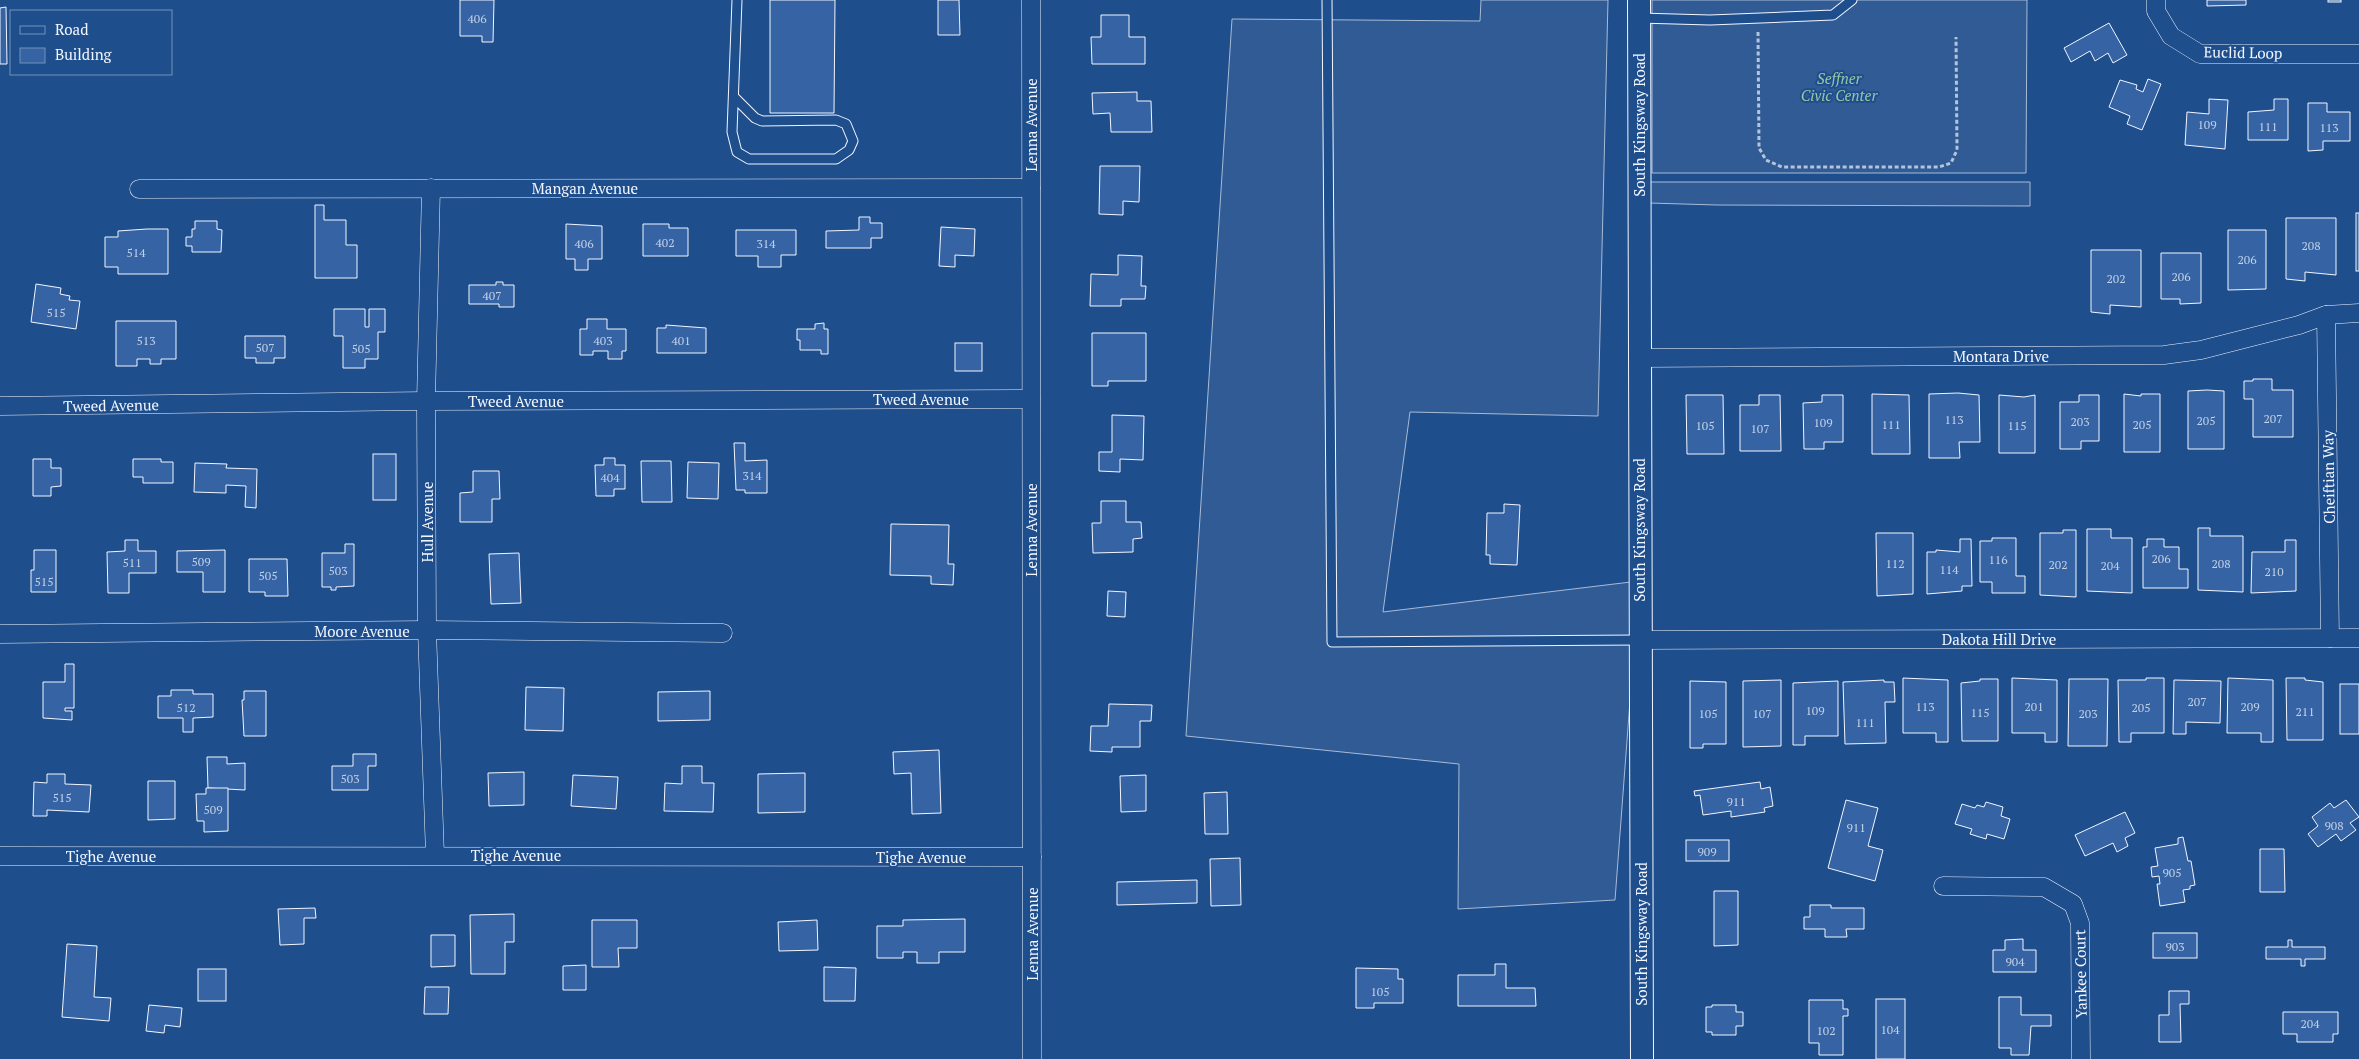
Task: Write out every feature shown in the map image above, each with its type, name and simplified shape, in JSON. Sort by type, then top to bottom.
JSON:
[{"type":"street","name":"Lenna Avenue","points":[[1031,0],[1032,1059]]},
{"type":"street","name":"Euclid Loop","points":[[2156,0],[2156,11],[2171,36],[2200,54],[2359,54]]},
{"type":"street","name":"South Kingsway Road","points":[[1639,9],[1639,640],[1642,1059]]},
{"type":"street","name":"Hull Avenue","points":[[431,188],[426,401],[427,630],[435,855]]},
{"type":"street","name":"Mangan Avenue","points":[[140,189],[1031,188]]},
{"type":"street","name":"Montara Drive","points":[[1639,358],[2164,355],[2201,350],[2299,325],[2326,315],[2359,313]]},
{"type":"street","name":"Cheiftian Way","points":[[2326,315],[2330,638]]},
{"type":"street","name":"Tweed Avenue","points":[[0,406],[426,401],[1031,399]]},
{"type":"street","name":"Moore Avenue","points":[[0,634],[427,630],[723,633]]},
{"type":"street","name":"Dakota Hill Drive","points":[[1639,640],[2359,638]]},
{"type":"street","name":"Tighe Avenue","points":[[0,856],[1032,857]]},
{"type":"street","name":"Yankee Court","points":[[1943,886],[2044,886],[2073,904],[2080,924],[2081,1059]]},
{"type":"lane","points":[[734,98],[755,118],[762,120],[836,120],[846,124],[853,141],[849,150],[836,159],[750,159],[738,152],[733,142],[734,98],[737,0]]},
{"type":"lane","points":[[1327,0],[1332,642],[1639,640]]},
{"type":"lane","points":[[1639,9],[1758,19],[1833,15],[1852,0]]},
{"type":"path","points":[[1758,19],[1759,148],[1766,160],[1782,167],[1939,167],[1950,163],[1957,150],[1956,38]]},
{"type":"shaded area","points":[[1481,0],[1608,0],[1598,416],[1410,412],[1383,612],[1639,581],[1615,900],[1458,909],[1459,764],[1186,736],[1232,19],[1480,21]]},
{"type":"shaded area","name":"Seffner Civic Center","points":[[1652,0],[2027,0],[2026,173],[1652,173]]},
{"type":"shaded area","points":[[1649,182],[2030,182],[2030,206],[1649,203]]},
{"type":"building","points":[[460,0],[494,0],[493,42],[482,42],[482,36],[460,36]]},
{"type":"building","points":[[770,0],[835,0],[834,113],[770,113]]},
{"type":"building","points":[[938,0],[959,0],[960,35],[938,35]]},
{"type":"building","points":[[2207,0],[2246,0],[2246,5],[2207,6]]},
{"type":"building","points":[[2328,0],[2341,0],[2341,2],[2328,2]]},
{"type":"building","points":[[6,7],[7,64],[0,64],[0,8]]},
{"type":"building","points":[[1101,15],[1129,15],[1129,37],[1145,37],[1145,64],[1092,64],[1091,37],[1101,37]]},
{"type":"building","points":[[2109,23],[2127,55],[2113,63],[2108,53],[2095,61],[2090,51],[2071,62],[2064,48]]},
{"type":"building","points":[[2148,79],[2161,84],[2142,130],[2127,124],[2130,116],[2109,107],[2120,80],[2137,85],[2136,89],[2143,92]]},
{"type":"building","points":[[1137,92],[1137,101],[1151,101],[1152,132],[1111,132],[1110,113],[1093,114],[1092,93]]},
{"type":"building","points":[[2209,99],[2228,100],[2225,149],[2185,145],[2187,112],[2209,114]]},
{"type":"building","points":[[2274,99],[2288,99],[2288,140],[2248,140],[2248,112],[2274,110]]},
{"type":"building","points":[[2308,103],[2327,103],[2327,112],[2350,112],[2350,141],[2323,141],[2323,150],[2308,151]]},
{"type":"building","points":[[1100,166],[1140,166],[1139,202],[1123,201],[1123,215],[1099,214]]},
{"type":"building","points":[[315,205],[324,205],[324,220],[346,220],[346,245],[357,245],[357,278],[315,278]]},
{"type":"building","points":[[2356,213],[2359,213],[2359,271],[2356,271]]},
{"type":"building","points":[[859,217],[870,217],[870,223],[882,223],[882,238],[871,238],[871,248],[826,248],[826,231],[859,230]]},
{"type":"building","points":[[2286,218],[2336,218],[2336,275],[2305,272],[2305,281],[2286,279]]},
{"type":"building","points":[[195,221],[217,221],[217,229],[222,230],[221,252],[192,252],[192,246],[186,246],[186,237],[192,237]]},
{"type":"building","points":[[566,224],[602,226],[602,259],[588,259],[588,270],[575,270],[575,259],[566,259]]},
{"type":"building","points":[[643,224],[669,224],[669,228],[688,228],[688,256],[643,256]]},
{"type":"building","points":[[941,227],[975,229],[974,256],[955,255],[955,267],[939,266]]},
{"type":"building","points":[[168,229],[168,274],[118,274],[118,267],[105,267],[105,237],[118,237],[118,231]]},
{"type":"building","points":[[736,230],[796,230],[796,255],[781,255],[781,267],[758,267],[758,256],[736,256]]},
{"type":"building","points":[[2228,230],[2266,230],[2266,289],[2228,290]]},
{"type":"building","points":[[2091,250],[2141,250],[2141,307],[2110,305],[2110,314],[2091,312]]},
{"type":"building","points":[[2161,253],[2201,253],[2201,303],[2180,304],[2180,299],[2161,299]]},
{"type":"building","points":[[1118,255],[1142,256],[1141,286],[1146,286],[1145,299],[1121,299],[1121,306],[1090,306],[1091,274],[1118,275]]},
{"type":"building","points":[[496,282],[503,282],[503,285],[514,285],[514,307],[499,307],[499,304],[469,304],[469,285],[496,285]]},
{"type":"building","points":[[36,284],[61,288],[60,294],[70,296],[69,300],[80,301],[76,329],[31,322]]},
{"type":"building","points":[[334,309],[365,309],[365,327],[369,327],[369,309],[385,309],[385,332],[378,332],[378,359],[365,359],[365,368],[343,368],[343,336],[334,336]]},
{"type":"building","points":[[587,319],[607,319],[607,329],[626,329],[626,351],[622,351],[622,359],[608,359],[608,351],[593,351],[593,355],[580,355],[580,329],[587,329]]},
{"type":"building","points":[[116,321],[176,321],[176,359],[161,359],[161,364],[150,364],[150,359],[137,359],[137,366],[116,366]]},
{"type":"building","points":[[824,323],[824,329],[828,329],[828,354],[821,354],[821,350],[800,350],[800,340],[797,340],[797,329],[815,329],[815,324]]},
{"type":"building","points":[[666,325],[706,328],[706,353],[657,353],[657,328],[666,328]]},
{"type":"building","points":[[1092,333],[1146,333],[1146,381],[1108,381],[1108,386],[1092,386]]},
{"type":"building","points":[[245,336],[285,336],[285,358],[274,358],[274,363],[256,363],[256,358],[245,358]]},
{"type":"building","points":[[955,343],[982,343],[982,371],[955,371]]},
{"type":"building","points":[[2253,379],[2272,379],[2272,390],[2293,390],[2293,437],[2253,437],[2253,399],[2244,399],[2244,381],[2253,381]]},
{"type":"building","points":[[2188,391],[2224,391],[2224,449],[2188,449]]},
{"type":"building","points":[[1958,393],[1979,395],[1980,442],[1959,442],[1960,458],[1929,458],[1929,394]]},
{"type":"building","points":[[1872,394],[1909,395],[1910,454],[1872,454]]},
{"type":"building","points":[[2124,394],[2141,396],[2141,394],[2160,394],[2160,452],[2124,452]]},
{"type":"building","points":[[1686,395],[1723,395],[1724,454],[1687,454]]},
{"type":"building","points":[[1759,395],[1780,395],[1781,451],[1740,451],[1740,405],[1759,405]]},
{"type":"building","points":[[1822,395],[1843,395],[1843,442],[1824,442],[1824,449],[1804,449],[1803,403],[1822,402]]},
{"type":"building","points":[[1999,395],[2024,397],[2035,395],[2035,453],[1999,453]]},
{"type":"building","points":[[2079,395],[2099,395],[2099,441],[2081,441],[2081,449],[2060,449],[2060,402],[2079,402]]},
{"type":"building","points":[[1112,415],[1144,416],[1143,460],[1120,459],[1120,472],[1099,471],[1099,452],[1112,452]]},
{"type":"building","points":[[734,443],[745,443],[745,461],[767,460],[767,493],[745,493],[745,490],[736,490]]},
{"type":"building","points":[[373,454],[396,454],[396,500],[373,500]]},
{"type":"building","points":[[604,458],[615,458],[615,465],[625,465],[625,489],[614,489],[614,496],[596,496],[595,465],[604,465]]},
{"type":"building","points":[[33,459],[51,459],[51,468],[61,468],[61,486],[51,487],[51,496],[33,496]]},
{"type":"building","points":[[133,459],[161,459],[161,462],[173,462],[173,483],[143,483],[143,477],[133,477]]},
{"type":"building","points":[[641,461],[671,461],[672,502],[642,502]]},
{"type":"building","points":[[688,462],[719,463],[718,499],[687,498]]},
{"type":"building","points":[[195,463],[227,464],[226,468],[257,469],[256,508],[245,507],[246,486],[226,485],[226,493],[194,492]]},
{"type":"building","points":[[473,471],[499,471],[500,499],[492,499],[492,522],[460,522],[460,493],[473,492]]},
{"type":"building","points":[[1101,501],[1126,501],[1126,522],[1141,522],[1142,538],[1133,539],[1133,552],[1093,553],[1092,523],[1101,523]]},
{"type":"building","points":[[1504,504],[1520,505],[1517,565],[1490,564],[1490,555],[1486,555],[1487,513],[1504,513]]},
{"type":"building","points":[[891,524],[949,525],[948,564],[954,564],[953,585],[931,584],[931,576],[890,575]]},
{"type":"building","points":[[2198,528],[2210,528],[2210,536],[2243,536],[2243,592],[2198,590]]},
{"type":"building","points":[[2087,529],[2111,529],[2111,538],[2132,538],[2132,593],[2087,591]]},
{"type":"building","points":[[2063,530],[2076,530],[2076,597],[2040,595],[2040,533],[2063,533]]},
{"type":"building","points":[[1876,533],[1913,533],[1913,594],[1877,596]]},
{"type":"building","points":[[1992,538],[2016,538],[2016,576],[2025,576],[2025,593],[1992,593],[1992,582],[1980,582],[1980,541],[1992,541]]},
{"type":"building","points":[[1960,539],[1971,539],[1972,586],[1962,586],[1962,591],[1927,594],[1927,552],[1936,552],[1936,550],[1960,552]]},
{"type":"building","points":[[2147,539],[2164,539],[2164,547],[2179,547],[2179,569],[2188,569],[2188,588],[2143,588],[2143,547],[2147,547]]},
{"type":"building","points":[[125,540],[138,540],[138,551],[156,551],[156,573],[129,573],[129,593],[108,593],[107,552],[125,551]]},
{"type":"building","points":[[2285,540],[2296,540],[2296,591],[2251,593],[2252,552],[2285,552]]},
{"type":"building","points":[[345,544],[354,544],[354,586],[336,587],[336,590],[331,590],[331,587],[322,587],[322,553],[345,553]]},
{"type":"building","points":[[34,550],[56,550],[56,592],[31,592],[31,570],[34,570]]},
{"type":"building","points":[[225,550],[225,592],[203,592],[203,572],[177,572],[177,551]]},
{"type":"building","points":[[519,553],[521,603],[491,604],[489,554]]},
{"type":"building","points":[[249,559],[287,559],[288,596],[265,596],[265,592],[249,592]]},
{"type":"building","points":[[1108,591],[1126,592],[1125,617],[1107,616]]},
{"type":"building","points":[[65,664],[74,664],[74,708],[65,708],[65,711],[72,711],[72,720],[43,718],[43,682],[65,682]]},
{"type":"building","points":[[1903,678],[1948,680],[1948,742],[1936,742],[1936,733],[1903,733]]},
{"type":"building","points":[[2012,678],[2057,680],[2057,742],[2045,742],[2045,733],[2012,733]]},
{"type":"building","points":[[2146,678],[2164,678],[2164,733],[2131,733],[2131,742],[2119,742],[2118,680],[2146,680]]},
{"type":"building","points":[[2228,678],[2273,680],[2273,742],[2261,742],[2261,733],[2227,733]]},
{"type":"building","points":[[2286,678],[2305,678],[2305,680],[2323,682],[2323,740],[2287,740]]},
{"type":"building","points":[[1980,679],[1998,679],[1998,741],[1962,741],[1961,683],[1980,681]]},
{"type":"building","points":[[2069,679],[2108,679],[2107,746],[2068,746]]},
{"type":"building","points":[[1781,680],[1781,746],[1743,747],[1743,681]]},
{"type":"building","points":[[1884,680],[1884,682],[1894,682],[1895,702],[1885,702],[1886,743],[1845,744],[1843,682]]},
{"type":"building","points":[[2174,680],[2221,681],[2220,723],[2186,722],[2186,734],[2173,734]]},
{"type":"building","points":[[1690,681],[1726,682],[1726,744],[1703,744],[1703,748],[1690,748]]},
{"type":"building","points":[[1838,681],[1838,736],[1805,736],[1805,745],[1793,745],[1793,683]]},
{"type":"building","points":[[2340,684],[2359,684],[2359,734],[2340,734]]},
{"type":"building","points":[[526,687],[564,688],[563,731],[525,730]]},
{"type":"building","points":[[171,690],[193,690],[193,694],[213,694],[213,717],[193,718],[193,732],[183,732],[183,718],[158,718],[158,696],[171,696]]},
{"type":"building","points":[[244,691],[266,691],[266,736],[244,736],[242,700],[244,700]]},
{"type":"building","points":[[710,691],[710,720],[658,721],[658,692]]},
{"type":"building","points":[[1109,704],[1152,705],[1151,721],[1140,721],[1140,747],[1112,747],[1112,752],[1090,751],[1091,726],[1108,726]]},
{"type":"building","points":[[939,750],[941,813],[912,814],[911,773],[894,774],[893,752]]},
{"type":"building","points":[[353,754],[376,754],[376,766],[368,766],[368,790],[332,790],[332,766],[353,766]]},
{"type":"building","points":[[207,757],[227,757],[227,764],[245,763],[245,790],[208,788]]},
{"type":"building","points":[[682,766],[702,766],[702,783],[714,783],[713,812],[664,811],[665,783],[682,784]]},
{"type":"building","points":[[524,772],[524,805],[489,806],[488,773]]},
{"type":"building","points":[[805,773],[805,812],[758,813],[758,774]]},
{"type":"building","points":[[47,774],[65,774],[65,784],[91,785],[89,812],[47,810],[47,816],[33,816],[34,782],[47,783]]},
{"type":"building","points":[[573,775],[618,777],[616,809],[571,806]]},
{"type":"building","points":[[1146,775],[1146,811],[1121,812],[1120,776]]},
{"type":"building","points":[[148,781],[175,781],[175,819],[148,820]]},
{"type":"building","points":[[1760,782],[1761,789],[1770,787],[1773,806],[1764,808],[1765,812],[1731,817],[1731,811],[1703,815],[1700,795],[1695,796],[1694,791]]},
{"type":"building","points":[[206,788],[228,788],[228,831],[204,832],[204,821],[197,821],[196,794],[206,794]]},
{"type":"building","points":[[1227,792],[1228,834],[1205,834],[1204,793]]},
{"type":"building","points":[[1846,800],[1878,808],[1868,846],[1883,850],[1875,881],[1828,868]]},
{"type":"building","points":[[2346,800],[2359,817],[2350,823],[2356,830],[2341,841],[2336,834],[2318,847],[2308,834],[2318,826],[2312,817],[2330,803],[2334,808]]},
{"type":"building","points":[[1986,802],[2003,807],[2001,816],[2010,819],[2004,839],[1987,834],[1986,839],[1970,834],[1972,829],[1955,824],[1962,804],[1975,808],[1977,805],[1984,807]]},
{"type":"building","points":[[2125,812],[2135,833],[2125,838],[2128,846],[2117,852],[2113,843],[2085,856],[2075,835]]},
{"type":"building","points":[[2183,837],[2188,861],[2191,861],[2195,885],[2190,886],[2190,889],[2183,890],[2185,902],[2160,906],[2157,884],[2160,884],[2159,876],[2152,877],[2151,867],[2158,866],[2155,848],[2178,844],[2178,838]]},
{"type":"building","points":[[1686,840],[1729,840],[1729,861],[1686,861]]},
{"type":"building","points":[[2260,849],[2284,849],[2285,892],[2260,892]]},
{"type":"building","points":[[1240,858],[1241,905],[1211,906],[1210,859]]},
{"type":"building","points":[[1197,880],[1197,903],[1117,905],[1117,882]]},
{"type":"building","points":[[1714,891],[1738,891],[1738,945],[1714,946]]},
{"type":"building","points":[[1810,905],[1831,905],[1831,908],[1864,908],[1864,929],[1846,929],[1847,937],[1825,937],[1825,929],[1804,929],[1804,917],[1810,917]]},
{"type":"building","points":[[315,908],[316,918],[304,918],[304,944],[280,945],[278,909]]},
{"type":"building","points":[[514,914],[514,942],[505,942],[505,974],[471,974],[470,915]]},
{"type":"building","points":[[965,919],[965,952],[939,952],[939,963],[917,963],[917,952],[903,952],[903,958],[877,958],[877,926],[903,926],[903,920]]},
{"type":"building","points":[[592,920],[637,920],[637,948],[618,948],[619,967],[592,967]]},
{"type":"building","points":[[817,920],[818,950],[779,951],[778,922]]},
{"type":"building","points":[[2153,933],[2197,933],[2197,958],[2153,958]]},
{"type":"building","points":[[431,935],[455,935],[455,966],[431,967]]},
{"type":"building","points":[[2023,939],[2023,950],[2036,950],[2036,972],[1993,972],[1993,950],[2005,950],[2005,940]]},
{"type":"building","points":[[2288,940],[2292,940],[2292,947],[2325,947],[2325,959],[2305,959],[2305,966],[2301,966],[2301,959],[2266,959],[2266,947],[2288,947]]},
{"type":"building","points":[[67,944],[97,946],[94,997],[111,998],[109,1021],[62,1017]]},
{"type":"building","points":[[1495,964],[1506,964],[1506,988],[1535,988],[1536,1006],[1458,1006],[1458,975],[1495,975]]},
{"type":"building","points":[[586,965],[586,990],[563,990],[563,966]]},
{"type":"building","points":[[824,967],[856,968],[855,1001],[824,1001]]},
{"type":"building","points":[[1356,968],[1398,969],[1398,979],[1403,979],[1403,1003],[1374,1003],[1374,1008],[1356,1008]]},
{"type":"building","points":[[198,969],[226,969],[226,1001],[198,1001]]},
{"type":"building","points":[[425,987],[449,987],[448,1014],[424,1014]]},
{"type":"building","points":[[2169,991],[2189,991],[2189,1004],[2180,1004],[2181,1042],[2159,1042],[2159,1015],[2169,1015]]},
{"type":"building","points":[[1999,997],[2021,997],[2021,1015],[2051,1015],[2051,1026],[2031,1026],[2029,1055],[2011,1055],[2011,1048],[1999,1048]]},
{"type":"building","points":[[1876,999],[1905,999],[1905,1059],[1876,1059]]},
{"type":"building","points":[[1809,1000],[1843,1000],[1843,1009],[1848,1009],[1848,1016],[1843,1016],[1843,1055],[1819,1055],[1819,1043],[1809,1043]]},
{"type":"building","points":[[149,1005],[182,1008],[180,1027],[165,1025],[164,1033],[146,1031]]},
{"type":"building","points":[[1712,1005],[1736,1005],[1736,1012],[1743,1012],[1743,1026],[1736,1026],[1736,1035],[1712,1035],[1712,1032],[1706,1032],[1706,1007],[1712,1007]]},
{"type":"building","points":[[2283,1012],[2338,1012],[2338,1034],[2333,1034],[2333,1042],[2297,1042],[2297,1034],[2283,1034]]}]
